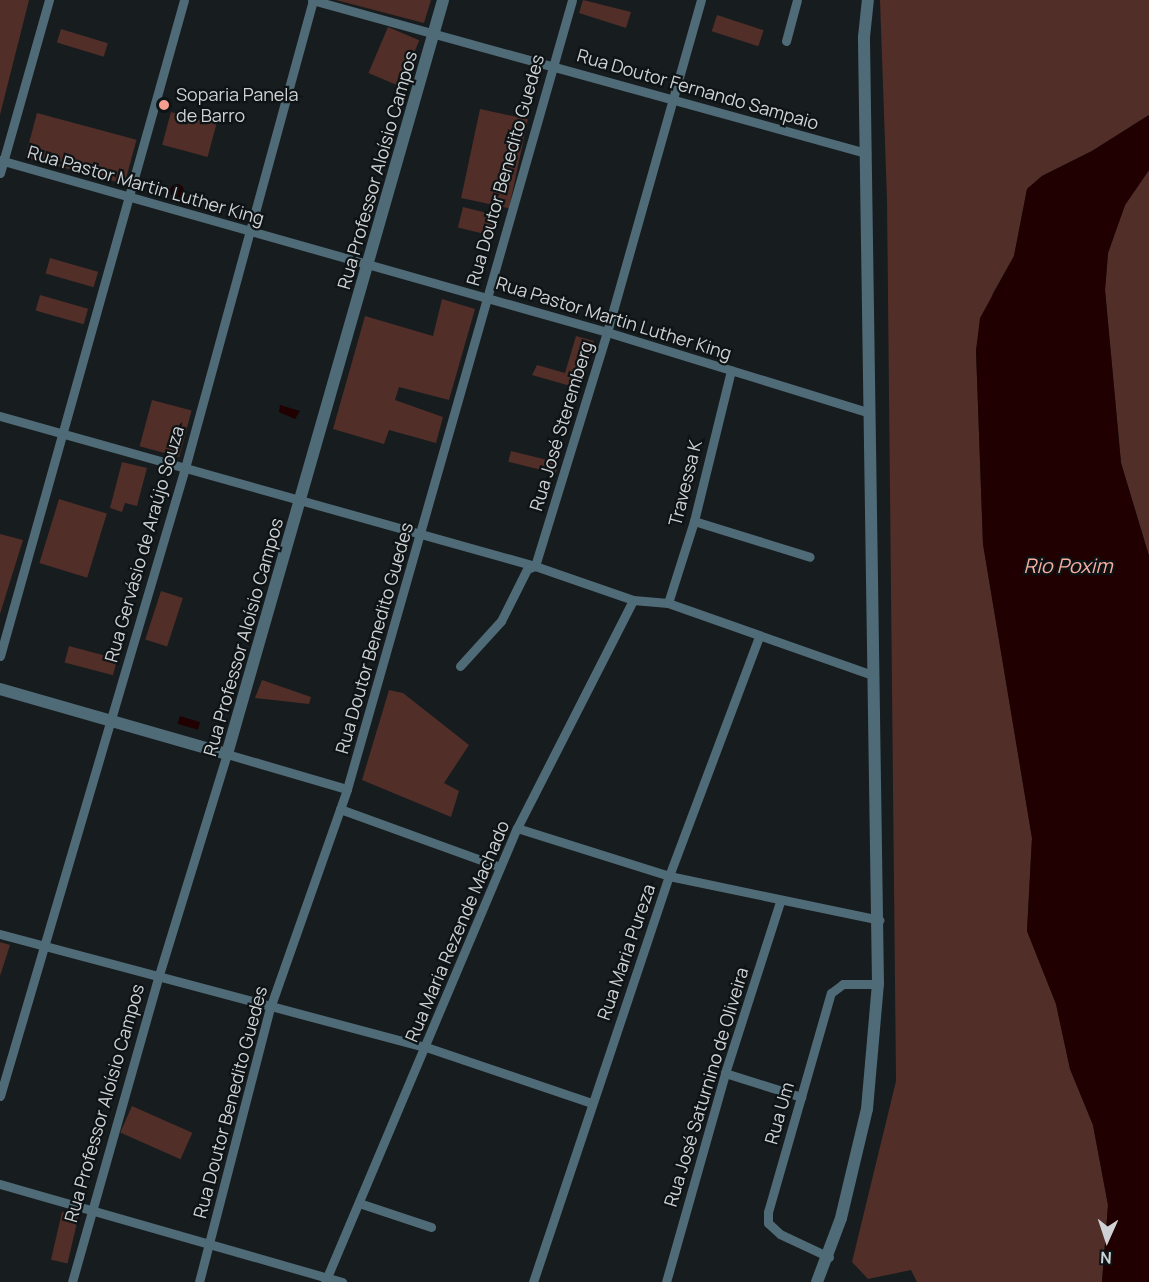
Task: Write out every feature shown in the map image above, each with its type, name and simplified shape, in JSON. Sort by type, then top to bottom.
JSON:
[{"type":"street","points":[[0,173],[48,0]]},
{"type":"street","points":[[0,656],[184,0]]},
{"type":"street","name":"Rua Doutor Fernando Sampaio","points":[[312,0],[866,153]]},
{"type":"street","name":"Rua Gervásio de Araújo Souza","points":[[0,1096],[41,946],[185,468],[247,232],[312,0]]},
{"type":"street","name":"Rua Professor Aloísio Campos","points":[[72,1282],[158,978],[301,502],[443,0]]},
{"type":"street","name":"Rua Doutor Benedito Guedes","points":[[199,1282],[270,1008],[347,789],[422,534],[486,297],[572,0]]},
{"type":"street","name":"Rua José Steremberg","points":[[460,666],[501,621],[527,569],[535,566],[607,332],[671,99],[701,0]]},
{"type":"street","points":[[786,41],[797,0]]},
{"type":"street","points":[[817,1282],[829,1257],[867,1109],[878,984],[879,920],[872,675],[866,153],[868,0]]},
{"type":"street","name":"Rua Pastor Martin Luther King","points":[[2,161],[607,332],[870,413]]},
{"type":"street","name":"Travessa K","points":[[668,603],[694,521],[731,370]]},
{"type":"street","points":[[0,416],[535,566],[633,600],[668,603],[872,675]]},
{"type":"street","points":[[694,521],[810,557]]},
{"type":"street","name":"Rua Maria Rezende Machado","points":[[326,1280],[517,828],[633,600]]},
{"type":"street","name":"Rua Maria Pureza","points":[[533,1282],[591,1103],[669,876],[759,637]]},
{"type":"street","points":[[0,689],[109,718],[347,789]]},
{"type":"street","points":[[340,809],[500,867]]},
{"type":"street","points":[[517,828],[669,876],[780,902],[879,920]]},
{"type":"street","name":"Rua José Saturnino de Oliveira","points":[[666,1282],[726,1073],[780,902]]},
{"type":"street","points":[[0,934],[270,1008],[426,1047],[591,1103]]},
{"type":"street","name":"Rua Um","points":[[829,1257],[780,1234],[768,1223],[831,993],[843,984],[878,984]]},
{"type":"street","points":[[726,1073],[801,1097]]},
{"type":"street","points":[[0,1184],[326,1280],[342,1282]]},
{"type":"street","points":[[359,1203],[430,1227]]},
{"type":"shaded area","points":[[0,0],[29,0],[0,115]]},
{"type":"shaded area","points":[[336,0],[431,0],[424,23]]},
{"type":"shaded area","points":[[583,0],[631,12],[626,28],[579,13]]},
{"type":"shaded area","points":[[880,0],[1149,0],[1149,115],[1092,151],[1042,176],[1027,189],[1014,256],[993,293],[976,350],[983,544],[1032,838],[1027,931],[1056,1004],[1070,1069],[1093,1125],[1108,1205],[1102,1282],[917,1282],[911,1270],[868,1279],[852,1262],[896,1081],[887,200]]},
{"type":"shaded area","points":[[717,15],[764,30],[758,46],[712,31]]},
{"type":"shaded area","points":[[388,27],[419,40],[400,86],[368,73]]},
{"type":"shaded area","points":[[61,29],[108,43],[104,57],[57,42]]},
{"type":"shaded area","points":[[480,109],[528,119],[509,208],[461,198]]},
{"type":"shaded area","points":[[171,112],[216,124],[208,157],[162,145]]},
{"type":"shaded area","points":[[37,113],[136,140],[125,184],[25,157]]},
{"type":"shaded area","points":[[1149,170],[1149,556],[1121,463],[1105,290],[1108,253],[1125,205]]},
{"type":"shaded area","points":[[463,207],[498,216],[493,236],[458,227]]},
{"type":"shaded area","points":[[50,258],[98,272],[94,287],[46,273]]},
{"type":"shaded area","points":[[40,295],[88,309],[84,324],[36,310]]},
{"type":"shaded area","points":[[442,299],[475,309],[449,400],[399,387],[395,400],[443,417],[436,443],[389,430],[384,444],[333,429],[365,316],[433,336]]},
{"type":"shaded area","points":[[576,336],[594,341],[581,389],[532,375],[537,365],[565,373]]},
{"type":"shaded area","points":[[152,400],[192,411],[179,457],[140,446]]},
{"type":"shaded area","points":[[511,451],[559,463],[556,474],[508,462]]},
{"type":"shaded area","points":[[122,462],[147,468],[137,506],[125,503],[122,512],[110,508]]},
{"type":"shaded area","points":[[59,499],[107,514],[87,578],[39,563]]},
{"type":"shaded area","points":[[0,534],[23,540],[0,614]]},
{"type":"shaded area","points":[[161,591],[183,598],[167,647],[145,640]]},
{"type":"shaded area","points":[[69,646],[117,659],[113,675],[65,662]]},
{"type":"shaded area","points":[[262,680],[311,697],[309,704],[255,698]]},
{"type":"shaded area","points":[[389,690],[403,693],[469,745],[444,783],[459,791],[451,817],[362,780]]},
{"type":"shaded area","points":[[0,942],[10,945],[0,976]]},
{"type":"shaded area","points":[[132,1106],[192,1133],[180,1159],[120,1132]]},
{"type":"shaded area","points":[[62,1212],[79,1216],[68,1264],[51,1260]]},
{"type":"water","name":"Rio Poxim","points":[[1149,115],[1149,170],[1125,205],[1108,253],[1105,290],[1121,463],[1149,556],[1149,1282],[1102,1282],[1108,1205],[1093,1125],[1070,1069],[1056,1004],[1027,931],[1032,838],[983,544],[976,350],[980,318],[1014,256],[1027,189],[1042,176],[1092,151]]},
{"type":"water","points":[[177,184],[182,186],[184,191],[182,196],[177,198],[172,196],[170,191],[172,186]]},
{"type":"water","points":[[280,405],[300,411],[295,419],[279,412]]},
{"type":"water","points":[[180,716],[200,722],[198,730],[178,724]]},
{"type":"place","name":"Soparia Panela de Barro","points":[[164,105]]}]
